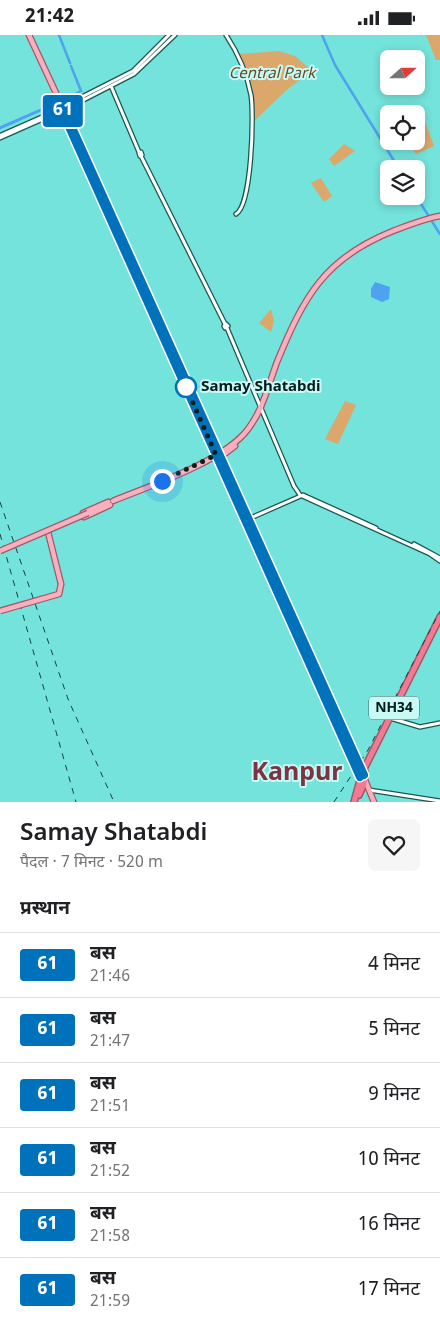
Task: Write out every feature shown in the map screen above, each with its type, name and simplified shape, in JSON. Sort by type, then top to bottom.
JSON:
[{"type":"highway","name":"NH34","points":[[355,802],[364,788],[363,773],[438,625],[440,617]]},
{"type":"highway","name":"NH34","points":[[363,773],[390,719]]},
{"type":"main road","points":[[29,35],[363,773],[364,788],[373,802]]},
{"type":"main road","points":[[0,611],[59,594],[61,584],[48,532],[218,456],[246,431],[262,408],[292,327],[322,277],[340,260],[363,245],[430,219],[440,217]]},
{"type":"main road","points":[[0,551],[110,503]]},
{"type":"main road","points":[[247,520],[363,773]]},
{"type":"street","points":[[110,84],[140,66],[170,35]]},
{"type":"street","points":[[0,136],[62,109],[140,69],[174,35]]},
{"type":"street","points":[[226,35],[246,76],[253,109],[249,176],[242,208],[236,214]]},
{"type":"street","points":[[110,84],[140,154],[226,326],[294,486],[300,495],[440,559]]},
{"type":"street","points":[[247,520],[300,495]]},
{"type":"street","points":[[390,719],[420,727],[440,723]]},
{"type":"street","points":[[364,788],[440,801]]},
{"type":"green space","points":[[426,35],[440,35],[440,60],[436,60]]},
{"type":"green space","name":"Central Park","points":[[279,51],[295,56],[312,71],[289,88],[254,121],[250,87],[239,54]]},
{"type":"green space","points":[[425,124],[434,146],[425,150]]},
{"type":"green space","points":[[344,144],[355,151],[334,166],[329,159]]},
{"type":"green space","points":[[413,150],[425,150],[416,154]]},
{"type":"green space","points":[[321,178],[332,196],[324,202],[311,183]]},
{"type":"green space","points":[[271,309],[274,321],[271,332],[259,323]]},
{"type":"green space","points":[[345,401],[356,405],[338,444],[325,439]]},
{"type":"water","points":[[375,282],[390,287],[389,299],[382,302],[371,297],[371,289]]},
{"type":"waterway","points":[[59,35],[70,63]]},
{"type":"waterway","points":[[322,35],[335,65],[393,160]]},
{"type":"waterway","points":[[65,99],[81,91],[71,66]]},
{"type":"waterway","points":[[0,128],[52,105]]},
{"type":"waterway","points":[[422,205],[440,234]]},
{"type":"railway","points":[[0,502],[68,699],[114,802]]},
{"type":"railway","points":[[0,534],[76,802]]},
{"type":"railway","points":[[334,802],[368,750],[440,611]]},
{"type":"bus line","name":"61","points":[[360,777],[303,645],[91,178],[62,111],[64,110],[364,775]]},
{"type":"place","name":"Samay Shatabdi","points":[[186,387]]},
{"type":"district","name":"Kanpur","points":[[297,774]]},
{"type":"route","points":[[162,481],[216,455],[186,387]]}]
